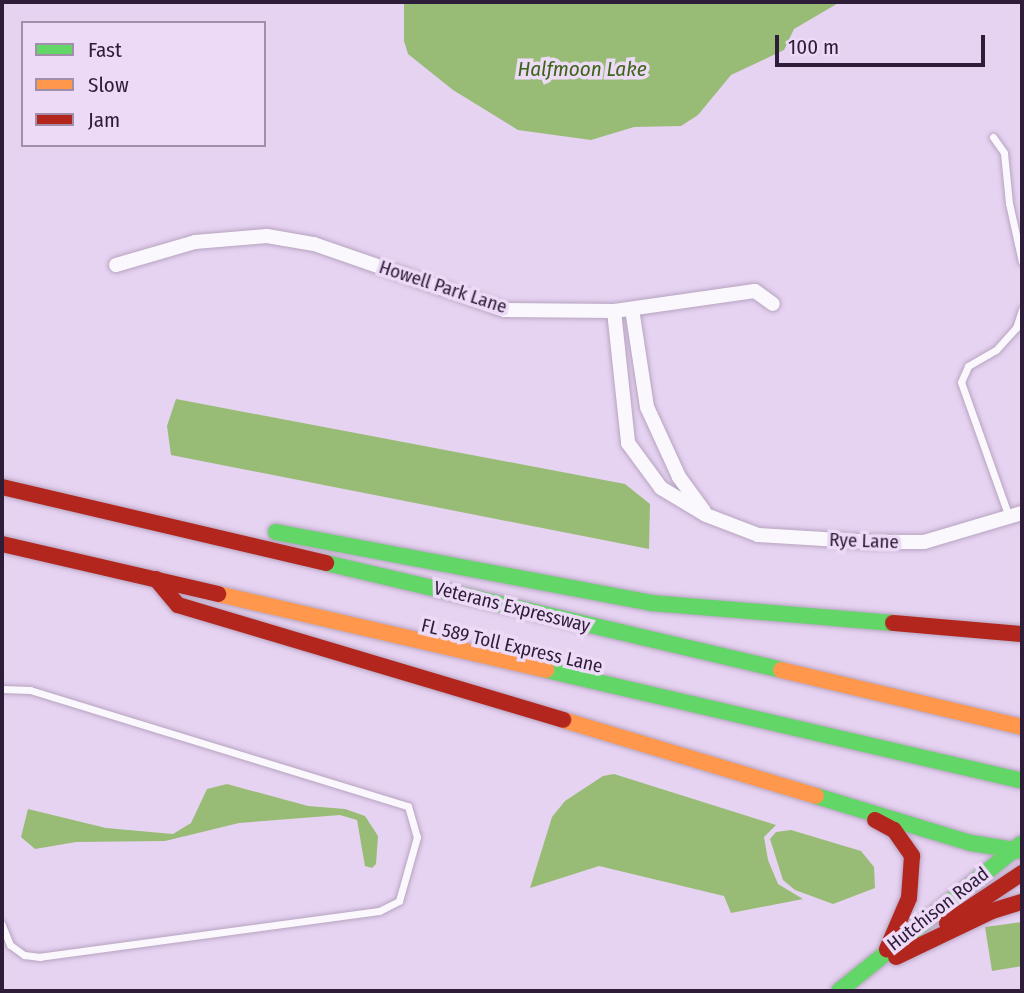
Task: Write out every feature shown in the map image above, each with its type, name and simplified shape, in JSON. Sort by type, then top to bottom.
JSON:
[{"type":"main road","name":"Veterans Expressway","points":[[2,487],[400,578],[460,596],[1022,727]]},
{"type":"main road","name":"FL 589 Toll Express Lane","points":[[2,503],[409,597],[460,596]]},
{"type":"main road","points":[[109,512],[151,506],[230,522]]},
{"type":"main road","name":"FL 589 Toll Express Lane","points":[[2,528],[1022,765]]},
{"type":"main road","points":[[257,528],[651,603],[1022,634]]},
{"type":"main road","points":[[2,544],[1022,781]]},
{"type":"main road","points":[[156,579],[178,604],[815,796],[1018,848]]},
{"type":"main road","points":[[815,796],[894,830],[912,856],[909,898],[892,953]]},
{"type":"main road","name":"Hutchison Road","points":[[892,953],[1018,848]]},
{"type":"main road","name":"Hutchison Road","points":[[839,991],[892,953],[1022,873]]},
{"type":"main road","points":[[892,953],[992,911],[1022,902]]},
{"type":"street","name":"Howell Park Lane","points":[[116,265],[195,243],[267,236],[314,244],[505,310],[614,311],[755,291],[773,304]]},
{"type":"street","points":[[632,309],[647,407],[670,456],[706,515]]},
{"type":"street","name":"Rye Lane","points":[[614,311],[628,443],[661,488],[706,515],[758,535],[873,542],[924,542],[1016,516]]},
{"type":"street","points":[[625,411],[647,407]]},
{"type":"street","points":[[649,471],[670,456]]},
{"type":"lane","points":[[993,137],[1004,153],[1022,262]]},
{"type":"lane","points":[[1016,516],[961,382],[968,366],[996,350],[1016,328],[1022,310]]},
{"type":"lane","points":[[2,689],[30,690],[408,806],[417,837],[399,901],[379,911],[40,957],[24,955],[10,946],[2,925]]},
{"type":"water","name":"Halfmoon Lake","points":[[404,2],[840,2],[794,29],[784,50],[731,75],[698,115],[681,126],[634,127],[591,140],[518,130],[453,90],[408,54],[404,41]]},
{"type":"water","points":[[176,399],[625,484],[650,504],[649,549],[171,455],[167,426]]},
{"type":"water","points":[[614,774],[776,825],[764,837],[768,860],[778,884],[803,899],[731,913],[724,896],[599,866],[530,888],[552,817],[565,801],[603,776]]},
{"type":"water","points":[[227,784],[308,806],[345,809],[365,816],[378,836],[376,864],[372,868],[365,866],[357,820],[340,815],[239,823],[165,841],[76,842],[35,849],[21,837],[28,809],[106,828],[173,834],[191,823],[207,789]]},
{"type":"water","points":[[791,830],[861,851],[874,867],[875,888],[833,904],[795,890],[783,880],[770,839],[776,832]]},
{"type":"water","points":[[1022,922],[1022,966],[992,971],[985,927]]},
{"type":"traffic: fast","points":[[276,532],[651,603],[893,623]]},
{"type":"traffic: fast","points":[[326,563],[781,670]]},
{"type":"traffic: fast","points":[[546,670],[1022,781]]},
{"type":"traffic: fast","points":[[816,796],[971,843],[1022,851]]},
{"type":"traffic: fast","points":[[839,991],[1021,844]]},
{"type":"traffic: slow","points":[[218,594],[546,670]]},
{"type":"traffic: slow","points":[[781,670],[1022,727]]},
{"type":"traffic: slow","points":[[563,720],[816,796]]},
{"type":"traffic: jam","points":[[2,487],[326,563]]},
{"type":"traffic: jam","points":[[2,544],[218,594]]},
{"type":"traffic: jam","points":[[156,579],[178,605],[563,720]]},
{"type":"traffic: jam","points":[[893,623],[1022,634]]},
{"type":"traffic: jam","points":[[875,820],[894,830],[912,856],[909,898],[887,949]]},
{"type":"traffic: jam","points":[[947,923],[1022,873]]},
{"type":"traffic: jam","points":[[896,957],[992,911],[1022,902]]}]
